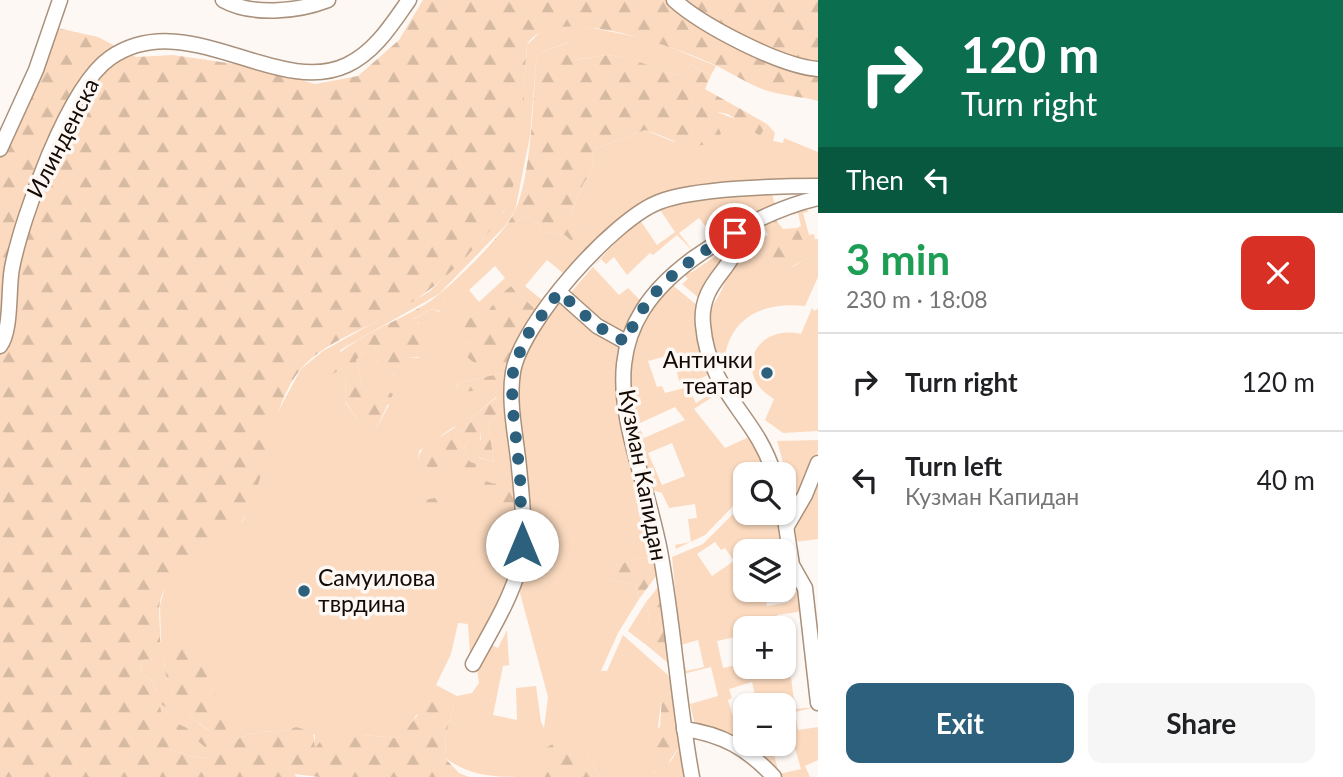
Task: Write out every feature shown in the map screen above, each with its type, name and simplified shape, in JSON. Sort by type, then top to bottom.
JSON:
[{"type":"street","points":[[0,149],[36,70],[60,0]]},
{"type":"street","points":[[223,0],[245,10],[328,0]]},
{"type":"street","name":"Илинденска","points":[[0,346],[5,335],[12,269],[26,212],[59,136],[90,76],[109,58],[134,45],[161,41],[195,44],[301,72],[335,70],[349,65],[375,44],[409,0]]},
{"type":"street","points":[[674,0],[769,57],[793,66],[818,69]]},
{"type":"street","points":[[473,664],[506,598],[521,559],[522,512],[512,402],[513,371],[525,338],[559,292],[607,240],[640,212],[660,201],[743,189],[818,186]]},
{"type":"street","name":"Кузман Капидан","points":[[692,777],[659,548],[626,407],[626,342],[643,308],[669,278],[735,233],[779,211],[818,198]]},
{"type":"street","points":[[735,233],[736,250],[703,299],[705,340],[720,384],[757,435],[769,462]]},
{"type":"street","points":[[559,292],[597,326],[626,342]]},
{"type":"street","points":[[796,506],[805,495],[818,463]]},
{"type":"street","points":[[786,525],[792,565],[805,588],[818,703]]},
{"type":"street","points":[[684,729],[712,734],[735,744],[752,755],[774,777]]},
{"type":"green space","points":[[423,0],[818,0],[818,101],[765,90],[700,58],[618,32],[588,27],[562,27],[541,32],[527,45],[520,153],[511,194],[499,218],[466,257],[433,287],[395,312],[332,344],[300,370],[280,406],[258,486],[241,523],[233,534],[179,572],[163,592],[159,608],[158,651],[155,659],[141,660],[142,674],[154,682],[156,692],[164,694],[174,712],[159,703],[171,750],[189,756],[210,757],[238,739],[252,734],[296,727],[313,732],[315,748],[328,732],[398,738],[434,699],[454,705],[446,734],[445,758],[459,773],[469,777],[319,777],[294,774],[297,777],[0,777],[0,149],[53,27],[98,37],[136,57],[173,55],[255,67],[315,84],[358,76],[399,40]]},
{"type":"green space","points":[[572,24],[653,40],[716,66],[711,75],[691,65],[684,77],[635,61],[627,52],[625,58],[607,55],[574,60],[569,42],[539,53],[530,136],[515,211],[505,226],[439,294],[340,350],[341,368],[346,375],[345,402],[371,438],[389,405],[362,387],[356,360],[363,352],[371,355],[389,375],[395,375],[407,357],[419,358],[419,323],[412,320],[432,309],[440,312],[459,337],[501,368],[508,363],[507,372],[459,383],[456,388],[505,391],[505,400],[496,397],[474,416],[465,430],[458,431],[455,426],[419,451],[418,460],[437,467],[450,454],[454,458],[454,464],[445,473],[470,462],[464,446],[481,429],[479,458],[494,462],[488,423],[505,406],[518,523],[515,550],[506,585],[473,656],[470,655],[468,624],[458,623],[451,654],[436,685],[457,696],[472,693],[479,683],[477,669],[490,644],[498,648],[507,630],[509,665],[503,666],[493,715],[517,720],[516,688],[536,686],[544,728],[548,697],[520,593],[526,481],[518,378],[528,346],[558,302],[587,324],[622,343],[655,555],[602,568],[604,579],[635,584],[639,599],[618,633],[601,671],[607,671],[623,635],[670,677],[672,694],[666,693],[661,704],[652,773],[671,761],[681,744],[687,777],[600,777],[586,754],[534,771],[530,777],[494,776],[474,772],[445,758],[446,734],[454,705],[416,715],[410,728],[398,738],[363,735],[314,749],[315,735],[296,727],[252,734],[229,744],[210,757],[189,756],[171,750],[158,702],[173,711],[156,692],[154,682],[142,674],[141,660],[155,659],[161,639],[160,605],[165,587],[176,572],[243,521],[255,492],[275,417],[301,369],[323,351],[429,292],[484,238],[504,211],[520,146],[527,45],[543,29]],"holes":[[[164,653],[205,682],[232,716],[209,731],[182,707],[170,687]]]},
{"type":"green space","points":[[570,42],[575,60],[607,55],[625,58],[627,52],[637,54],[636,61],[684,77],[691,65],[711,75],[705,89],[767,124],[760,136],[728,114],[718,112],[715,119],[721,134],[702,145],[684,144],[645,130],[594,149],[593,170],[583,184],[571,213],[598,241],[585,254],[565,235],[541,232],[537,222],[524,215],[443,299],[446,311],[472,318],[480,317],[511,286],[536,310],[518,337],[507,364],[492,369],[467,357],[469,344],[436,323],[440,311],[432,309],[413,319],[422,331],[425,357],[407,357],[401,374],[389,375],[385,381],[377,372],[378,362],[363,352],[356,360],[362,387],[375,385],[393,394],[371,439],[345,401],[346,375],[341,368],[328,378],[322,369],[358,340],[436,297],[500,234],[515,211],[525,179],[539,53]]},
{"type":"green space","points":[[717,112],[764,130],[767,124],[775,133],[773,141],[783,143],[784,138],[818,152],[818,180],[694,188],[598,241],[571,213],[583,184],[593,170],[594,149],[645,130],[674,142],[715,119]]},
{"type":"green space","points":[[771,189],[775,206],[714,237],[699,218],[679,233],[694,252],[677,235],[653,255],[650,253],[627,275],[614,257],[606,264],[601,259],[594,266],[630,228],[640,220],[657,245],[675,232],[658,207]]},
{"type":"green space","points":[[806,207],[808,212],[803,213],[809,235],[814,234],[815,239],[818,239],[818,277],[805,306],[771,307],[745,320],[728,343],[724,377],[712,355],[708,311],[715,303],[739,256],[755,242],[755,251],[790,269],[809,256],[797,228],[801,226],[798,213],[775,219]]},
{"type":"green space","points":[[524,215],[537,222],[541,232],[565,235],[585,254],[536,310],[511,286],[486,315],[480,318],[461,316],[445,311],[443,299]],"holes":[[[547,260],[564,274],[542,300],[525,286]],[[495,266],[505,278],[479,302],[469,290]]]},
{"type":"green space","points":[[775,219],[783,229],[797,228],[810,256],[793,266],[785,281],[781,282],[762,265],[755,249],[755,242],[768,235],[762,223]]},
{"type":"green space","points":[[732,245],[700,299],[682,284],[688,279],[684,274],[692,272]]},
{"type":"green space","points":[[593,267],[619,295],[628,288],[640,300],[649,290],[623,335],[568,296]]},
{"type":"green space","points":[[670,283],[698,306],[710,374],[687,385],[686,380],[679,381],[677,372],[683,370],[678,353],[648,361],[657,387],[662,386],[665,393],[688,387],[696,403],[718,389],[720,392],[694,409],[725,448],[751,436],[729,405],[751,431],[765,462],[733,462],[733,506],[705,535],[691,542],[688,519],[697,518],[695,504],[669,508],[662,493],[652,490],[629,394],[630,343]],"holes":[[[675,407],[685,420],[644,438],[638,424]],[[672,443],[685,476],[662,485],[648,453]]]},
{"type":"green space","points":[[812,308],[814,311],[818,309],[818,431],[783,433],[765,420],[774,399],[761,389],[754,377],[754,353],[761,343],[771,336],[801,334]]},
{"type":"green space","points":[[507,372],[505,391],[495,389],[460,392],[456,389],[459,383]]},
{"type":"green space","points":[[497,397],[505,400],[505,406],[488,423],[494,462],[471,455],[475,442],[481,440],[481,430],[464,446],[470,462],[479,465],[470,470],[458,474],[444,473],[454,464],[454,458],[450,455],[437,467],[428,467],[418,460],[423,448],[428,444],[456,426],[458,431],[465,430],[474,416]]},
{"type":"green space","points":[[818,440],[818,451],[797,504],[796,462],[783,462],[777,441]]},
{"type":"green space","points":[[818,475],[818,539],[796,542],[795,529]]},
{"type":"green space","points":[[398,477],[424,500],[435,498],[442,508],[424,516],[419,513],[402,495]]},
{"type":"green space","points":[[508,478],[518,496],[511,507],[474,481],[480,479],[494,484],[500,479]]},
{"type":"green space","points":[[733,514],[733,525],[782,525],[786,539],[733,539],[733,560],[725,548],[721,550],[715,542],[697,554],[712,576],[733,562],[733,602],[766,602],[767,606],[796,602],[796,572],[799,582],[804,611],[777,616],[733,616],[733,638],[717,641],[723,668],[733,666],[733,679],[791,679],[793,693],[754,693],[752,682],[729,689],[732,698],[728,700],[733,717],[733,749],[695,725],[690,704],[718,696],[711,667],[683,674],[672,557],[703,544]],"holes":[[[698,640],[704,667],[686,671],[681,645]]]},
{"type":"green space","points":[[690,542],[676,549],[675,545]]},
{"type":"green space","points":[[655,555],[657,575],[639,599],[635,584],[604,579],[601,568]]},
{"type":"green space","points":[[660,585],[669,664],[650,648],[650,623],[646,602]]},
{"type":"green space","points":[[646,602],[650,623],[650,648],[628,631]]},
{"type":"green space","points":[[170,646],[192,654],[209,671],[205,682],[233,716],[221,738],[188,713],[172,692],[167,680],[164,653]]},
{"type":"green space","points":[[666,693],[672,694],[681,744],[667,765],[651,773],[652,732],[660,727],[662,697]]},
{"type":"green space","points":[[796,718],[798,730],[818,727],[818,760],[805,766],[810,777],[779,777],[745,756],[774,756],[779,774],[801,769],[796,752]]},
{"type":"green space","points":[[174,722],[213,740],[213,744],[205,747],[170,727]]},
{"type":"green space","points":[[569,735],[586,754],[600,777],[530,777],[542,750]]},
{"type":"place","name":"Антички театар","points":[[767,373]]},
{"type":"place","name":"Самуилова тврдина","points":[[304,591]]},
{"type":"route","points":[[522,545],[520,476],[511,395],[515,364],[531,327],[559,292],[597,326],[626,342],[633,323],[656,290],[677,270],[735,233]]}]
